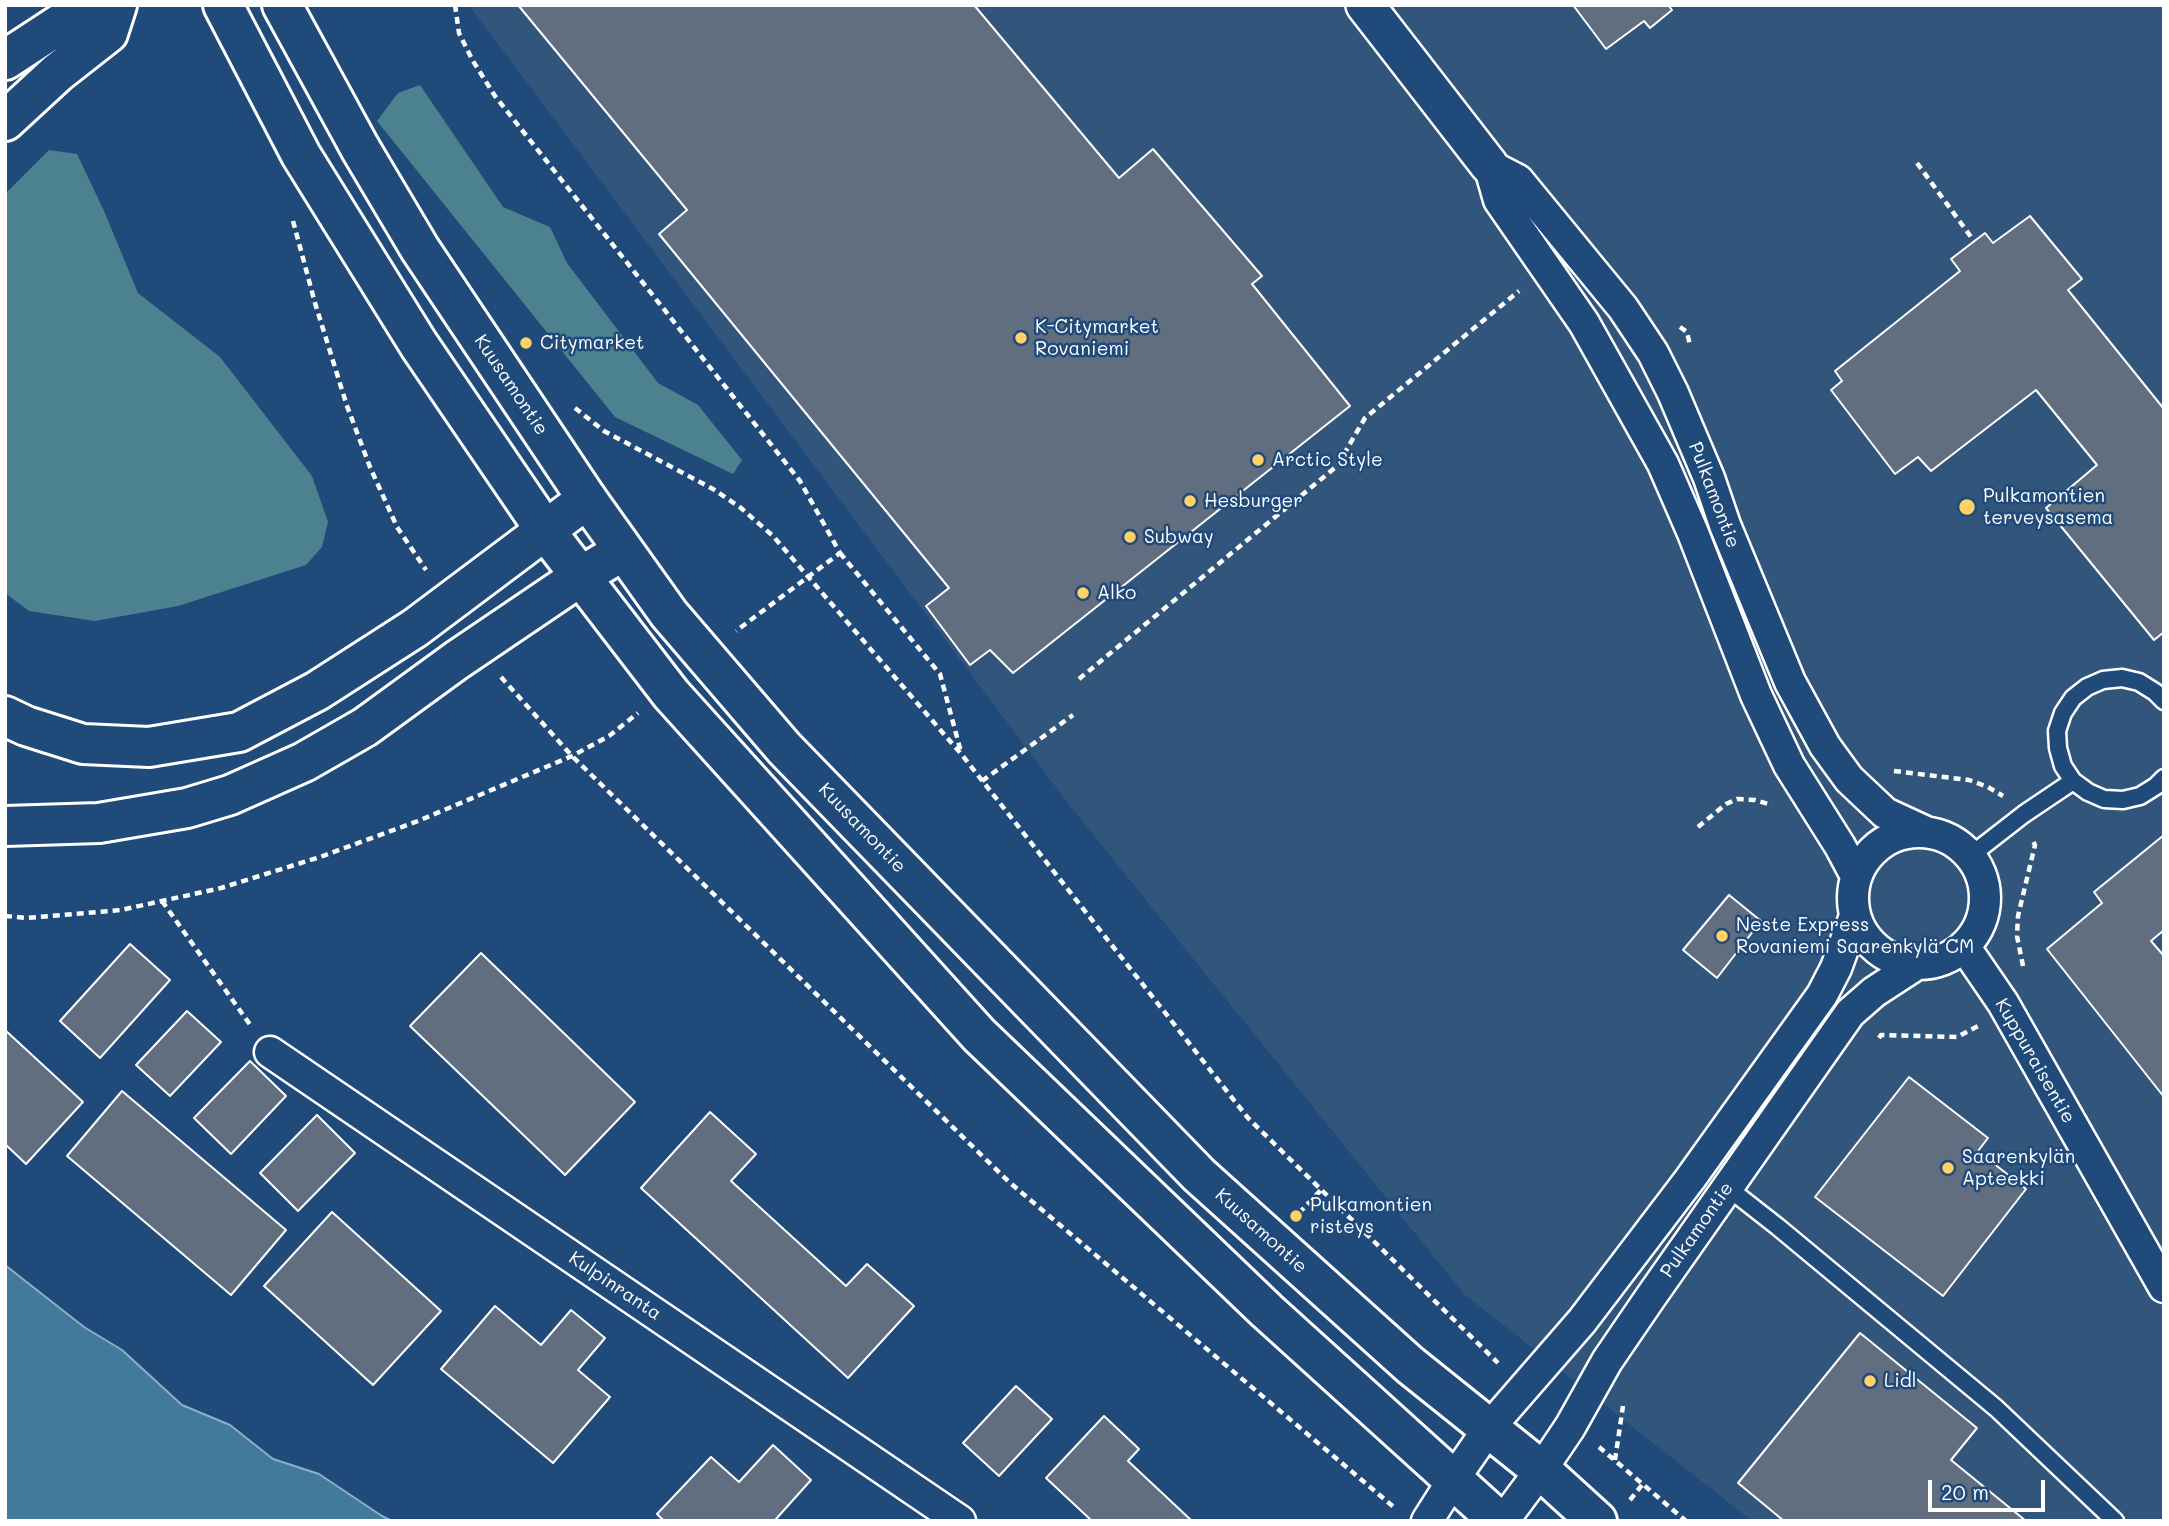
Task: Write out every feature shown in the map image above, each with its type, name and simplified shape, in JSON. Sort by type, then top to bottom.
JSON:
[{"type":"main road","points":[[5,60],[89,5]]},
{"type":"main road","points":[[5,121],[57,73],[108,33],[117,5]]},
{"type":"main road","points":[[223,5],[300,155],[419,345],[545,530],[671,694],[979,1035],[1267,1311],[1501,1521]]},
{"type":"main road","name":"Kuusamontie","points":[[282,5],[359,148],[420,249],[587,499],[669,614],[784,748],[1199,1175],[1410,1365],[1541,1470],[1610,1515]]},
{"type":"main road","points":[[5,716],[26,726],[83,744],[149,747],[239,732],[317,691],[415,628],[587,499]]},
{"type":"main road","points":[[5,826],[99,823],[187,808],[230,795],[304,762],[365,727],[457,660],[581,576],[623,551]]},
{"type":"street","name":"Pulkamontie","points":[[1364,5],[1489,165],[1499,200],[1584,323],[1663,464],[1756,695],[1789,765],[1856,876]]},
{"type":"street","name":"Pulkamontie","points":[[1489,165],[1518,180],[1623,308],[1653,353],[1709,478],[1725,525],[1790,682],[1825,746],[1849,779],[1885,813],[1924,831]]},
{"type":"street","points":[[1924,831],[1957,843],[1970,856],[1980,870],[1985,885],[1986,903],[1975,934],[1950,957],[1917,964],[1897,960],[1878,950],[1864,935],[1855,916],[1853,896],[1856,876],[1866,857],[1882,842],[1902,833],[1924,831]]},
{"type":"street","name":"Pulkamontie","points":[[1416,1518],[1453,1480],[1489,1429],[1582,1321],[1652,1230],[1822,995],[1836,968],[1855,916]]},
{"type":"street","name":"Kuppuraisentie","points":[[1964,946],[2003,1003],[2164,1287]]},
{"type":"street","name":"Pulkamontie","points":[[1501,1521],[1541,1470],[1570,1427],[1607,1361],[1850,1013],[1874,992],[1917,964]]},
{"type":"street","name":"Kulpinranta","points":[[270,1052],[960,1521]]},
{"type":"lane","points":[[2164,701],[2140,682],[2122,678],[2104,680],[2087,687],[2073,698],[2063,713],[2057,731],[2063,766],[2073,781],[2088,792],[2104,799],[2123,800],[2140,796],[2164,778]]},
{"type":"lane","points":[[1970,856],[2024,814],[2073,781]]},
{"type":"lane","points":[[1727,1187],[1996,1408],[2115,1521]]},
{"type":"path","points":[[455,5],[459,33],[495,96],[800,481],[840,554],[940,674],[962,755]]},
{"type":"path","points":[[1917,163],[1974,241]]},
{"type":"path","points":[[291,210],[315,303],[347,406],[370,467],[397,527],[431,577]]},
{"type":"path","points":[[1079,679],[1336,466],[1365,418],[1526,285]]},
{"type":"path","points":[[572,405],[604,431],[713,489],[741,508],[773,536],[962,755],[1248,1118],[1498,1363]]},
{"type":"path","points":[[727,639],[840,554]]},
{"type":"path","points":[[498,674],[572,756],[1009,1181],[1416,1518]]},
{"type":"path","points":[[5,916],[27,918],[121,910],[222,888],[320,857],[418,821],[572,756],[609,736],[641,710]]},
{"type":"path","points":[[982,781],[1073,715]]},
{"type":"path","points":[[1698,827],[1726,804],[1737,799],[1755,800],[1778,807]]},
{"type":"path","points":[[2023,968],[2017,936],[2018,916],[2035,845],[2032,837]]},
{"type":"path","points":[[162,901],[270,1052]]},
{"type":"path","points":[[1296,1216],[1321,1190]]},
{"type":"path","points":[[1599,1447],[1686,1521]]},
{"type":"path","points":[[1610,1515],[1642,1485]]},
{"type":"shaded area","points":[[474,5],[2164,5],[2164,1521],[1752,1521],[1464,1294],[1070,806],[471,8]]},
{"type":"shaded area","points":[[5,1265],[84,1327],[122,1350],[182,1405],[230,1425],[273,1459],[319,1474],[392,1521],[5,1521]]},
{"type":"green space","points":[[420,85],[503,207],[550,227],[567,263],[658,383],[698,405],[742,460],[733,474],[615,417],[377,121],[398,93]]},
{"type":"green space","points":[[49,150],[77,154],[138,293],[220,357],[312,476],[328,522],[322,547],[306,565],[178,606],[95,621],[29,611],[5,593],[5,194]]},
{"type":"building","name":"K-Citymarket Rovaniemi","points":[[518,5],[974,5],[1119,178],[1153,149],[1262,276],[1252,284],[1350,406],[1013,673],[990,650],[970,665],[926,606],[949,588],[659,234],[687,210]]},
{"type":"building","points":[[1573,5],[1668,5],[1672,10],[1650,28],[1644,21],[1606,49]]},
{"type":"building","points":[[2030,216],[2082,279],[2068,290],[2164,409],[2164,632],[2154,640],[2046,508],[2097,465],[2036,390],[1931,471],[1918,457],[1895,474],[1831,390],[1842,381],[1835,371],[1960,271],[1951,259],[1985,233],[1993,243]]},
{"type":"building","points":[[2164,835],[2164,930],[2151,941],[2164,956],[2164,1097],[2047,949],[2102,903],[2094,892]]},
{"type":"building","name":"Neste Express Rovaniemi Saarenkylä CM","points":[[1729,895],[1761,921],[1717,978],[1683,950]]},
{"type":"building","points":[[130,944],[170,980],[100,1058],[60,1021]]},
{"type":"building","points":[[481,953],[635,1102],[565,1175],[410,1026]]},
{"type":"building","points":[[187,1011],[221,1042],[170,1096],[136,1065]]},
{"type":"building","points":[[5,1030],[83,1102],[26,1164],[5,1144]]},
{"type":"building","points":[[250,1061],[286,1096],[231,1154],[194,1118]]},
{"type":"building","points":[[1909,1077],[1988,1138],[1978,1151],[2026,1189],[1943,1296],[1815,1197]]},
{"type":"building","points":[[122,1091],[286,1230],[231,1295],[67,1156]]},
{"type":"building","points":[[710,1112],[756,1154],[731,1181],[846,1286],[867,1264],[914,1306],[848,1378],[641,1188]]},
{"type":"building","points":[[317,1115],[355,1153],[298,1211],[260,1173]]},
{"type":"building","points":[[332,1212],[441,1311],[373,1385],[264,1286]]},
{"type":"building","points":[[495,1306],[541,1345],[571,1310],[605,1338],[578,1370],[610,1397],[553,1463],[441,1369]]},
{"type":"building","name":"Lidl","points":[[1860,1333],[1977,1428],[1951,1460],[2026,1521],[1784,1521],[1738,1483]]},
{"type":"building","points":[[1016,1386],[1052,1419],[999,1476],[963,1443]]},
{"type":"building","points":[[1104,1416],[1139,1449],[1128,1461],[1192,1521],[1092,1521],[1046,1478]]},
{"type":"building","points":[[773,1445],[811,1480],[776,1519],[778,1521],[664,1521],[657,1514],[711,1457],[739,1482]]},
{"type":"place","name":"K-Citymarket Rovaniemi","points":[[1021,338]]},
{"type":"place","name":"Citymarket","points":[[526,343]]},
{"type":"place","name":"Arctic Style","points":[[1258,460]]},
{"type":"place","name":"Hesburger","points":[[1190,501]]},
{"type":"place","name":"Pulkamontien terveysasema","points":[[1967,507]]},
{"type":"place","name":"Subway","points":[[1130,537]]},
{"type":"place","name":"Alko","points":[[1083,593]]},
{"type":"place","name":"Neste Express Rovaniemi Saarenkylä CM","points":[[1722,936]]},
{"type":"place","name":"Saarenkylän Apteekki","points":[[1948,1168]]},
{"type":"place","name":"Pulkamontien risteys","points":[[1296,1216]]},
{"type":"place","name":"Lidl","points":[[1870,1381]]}]
